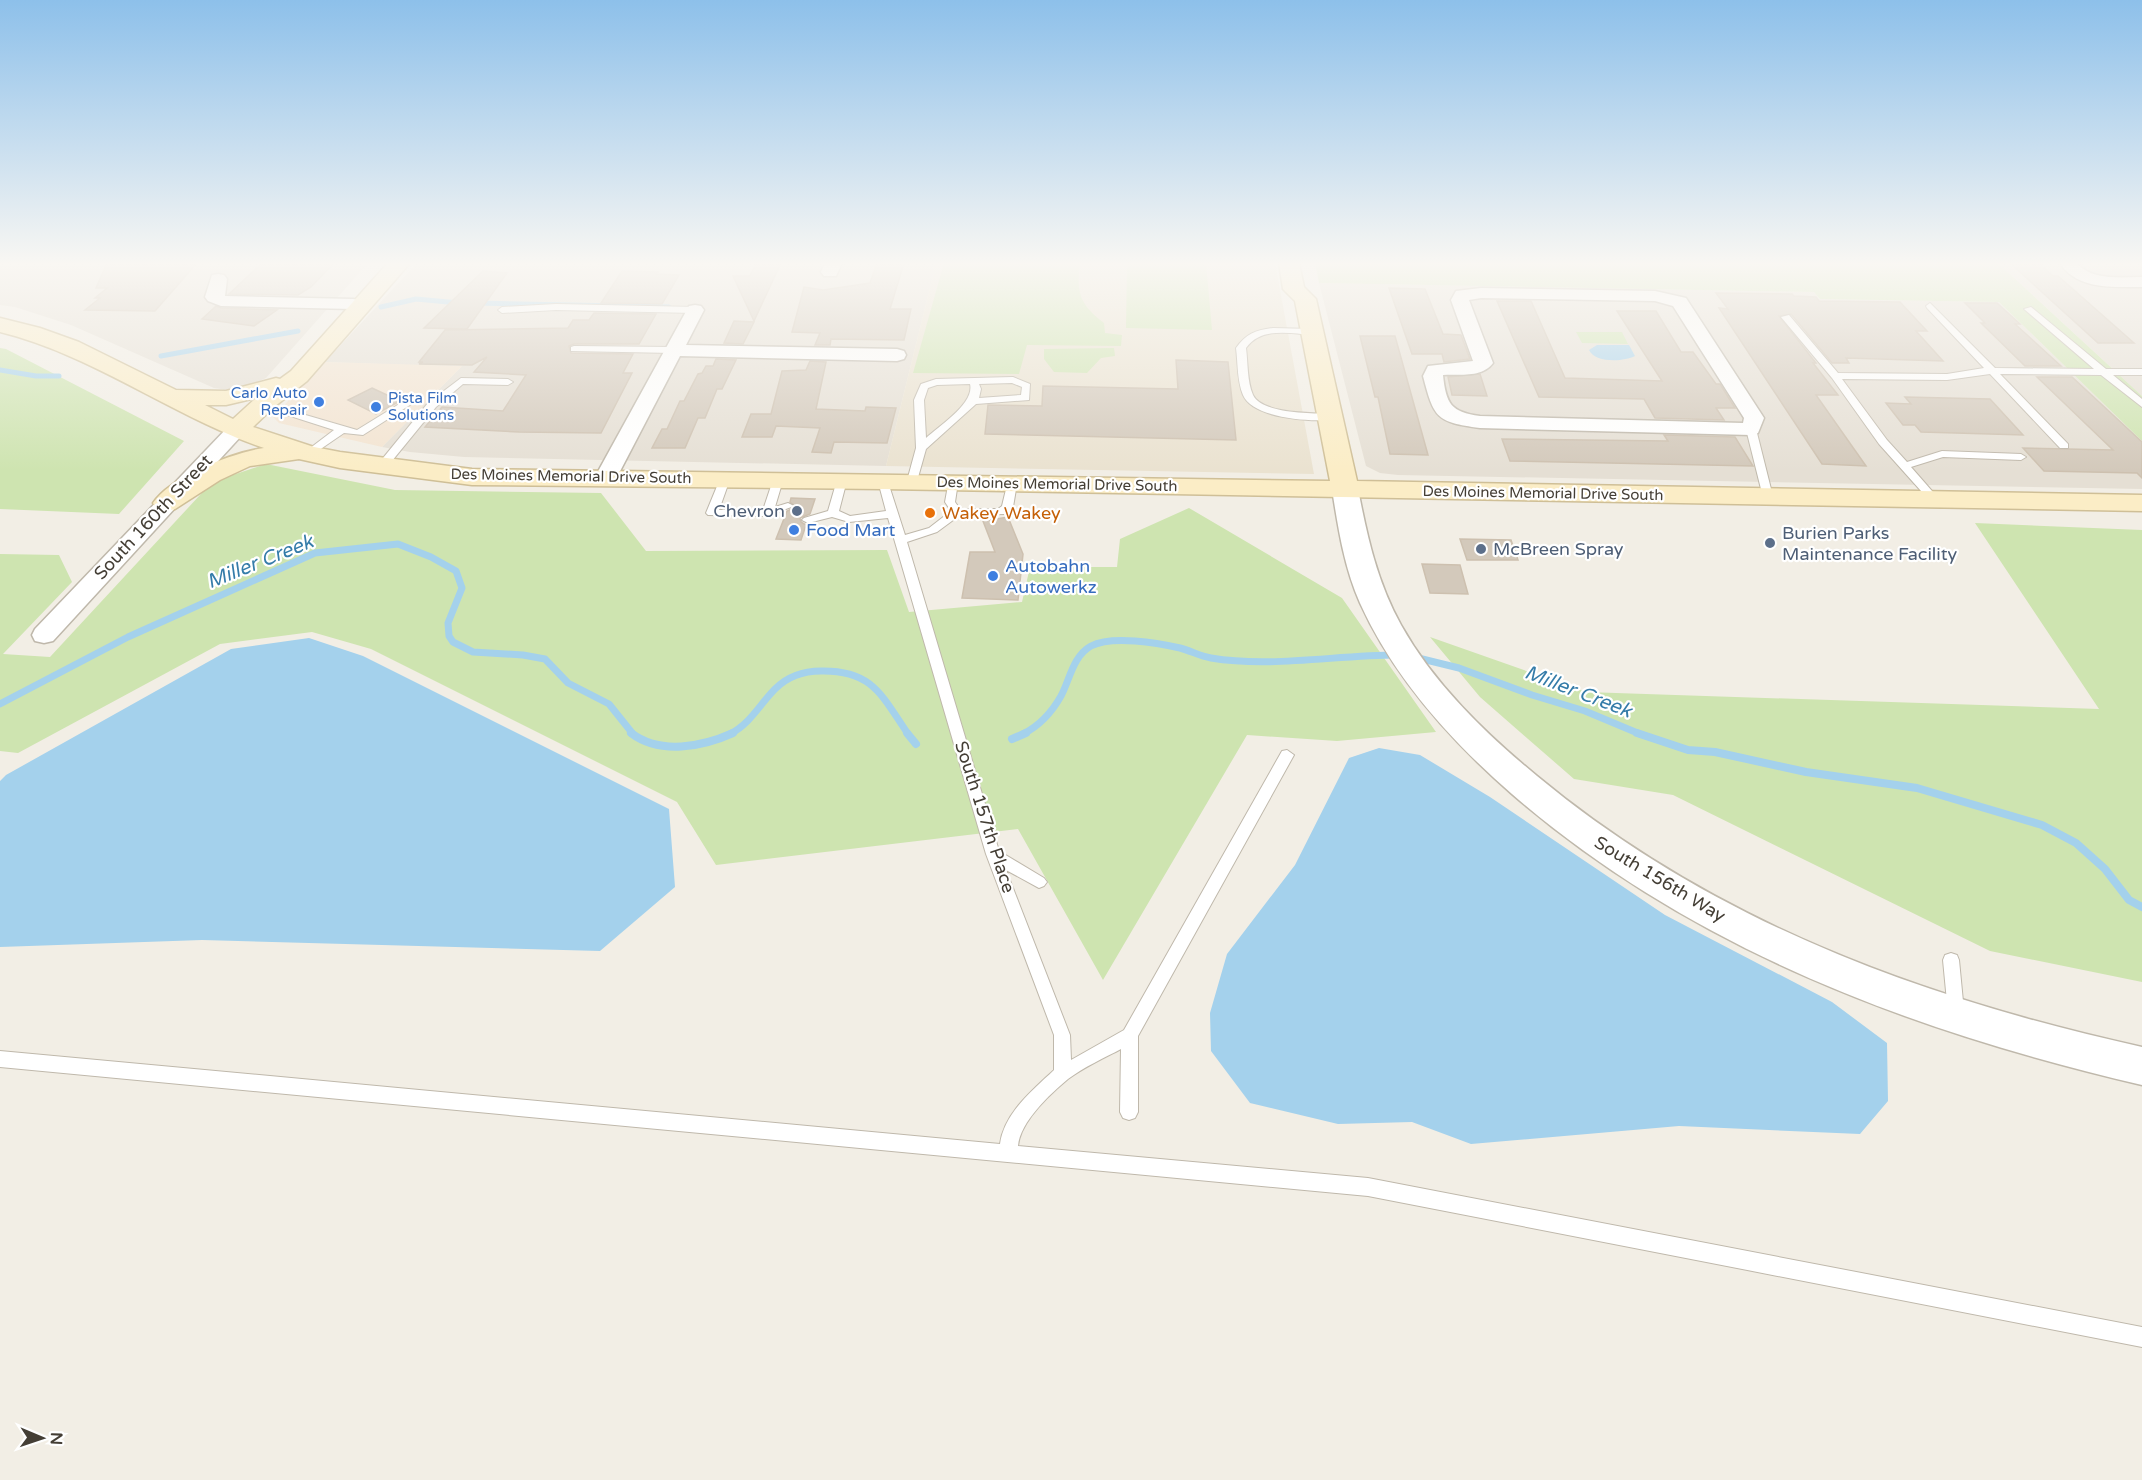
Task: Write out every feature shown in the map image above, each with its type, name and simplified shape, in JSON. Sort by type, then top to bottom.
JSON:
[{"type":"main road","name":"Des Moines Memorial Drive South","points":[[25,332],[71,347],[236,430],[309,454],[472,477],[912,481],[2142,503]]},
{"type":"main road","name":"South 160th Street","points":[[236,430],[327,332]]},
{"type":"main road","name":"South 160th Street","points":[[267,397],[298,376],[338,332]]},
{"type":"main road","points":[[1312,332],[1345,489]]},
{"type":"main road","points":[[168,396],[189,399],[267,397]]},
{"type":"main road","points":[[166,503],[201,478],[228,465],[267,453],[309,454]]},
{"type":"street","points":[[606,477],[683,332]]},
{"type":"street","points":[[1472,332],[1483,363],[1474,368],[1442,368],[1435,370],[1433,375],[1442,411],[1450,417],[1463,420],[1751,429],[1754,417],[1700,332]]},
{"type":"street","points":[[674,350],[897,355]]},
{"type":"street","name":"South 160th Street","points":[[44,635],[236,430]]},
{"type":"street","name":"South 156th Way","points":[[1345,489],[1362,571],[1374,602],[1417,673],[1477,743],[1523,785],[1576,827],[1636,868],[1703,908],[1777,946],[1856,981],[2027,1039],[2142,1066]]},
{"type":"lane","points":[[1264,332],[1251,336],[1244,341],[1241,348],[1248,396],[1257,406],[1270,411],[1330,417]]},
{"type":"lane","points":[[1799,332],[1835,376],[1883,442],[1934,499]]},
{"type":"lane","points":[[1955,332],[2064,446]]},
{"type":"lane","points":[[2056,332],[2142,404]]},
{"type":"lane","points":[[574,349],[674,350]]},
{"type":"lane","points":[[1835,376],[1947,378],[1978,371],[2142,372]]},
{"type":"lane","points":[[912,481],[921,448],[919,400],[924,386],[936,382],[1013,380],[1027,386],[1026,398],[973,401]]},
{"type":"lane","points":[[383,465],[432,405],[461,381],[508,382]]},
{"type":"lane","points":[[921,448],[973,401],[976,389],[974,382]]},
{"type":"lane","points":[[267,397],[342,429],[359,433],[409,401]]},
{"type":"lane","points":[[309,454],[342,429]]},
{"type":"lane","points":[[1751,429],[1768,496]]},
{"type":"lane","points":[[1905,466],[1942,454],[2021,457]]},
{"type":"lane","points":[[725,479],[711,513],[767,513],[788,506]]},
{"type":"lane","points":[[767,513],[778,480]]},
{"type":"lane","points":[[833,513],[842,480]]},
{"type":"lane","name":"South 157th Place","points":[[883,481],[993,854],[1062,1035],[1063,1073]]},
{"type":"lane","points":[[953,482],[950,502],[957,512]]},
{"type":"lane","points":[[902,540],[933,530],[957,512],[1001,512],[1007,507],[1012,483]]},
{"type":"lane","points":[[812,507],[849,519],[894,514]]},
{"type":"lane","points":[[767,513],[784,519]]},
{"type":"lane","points":[[808,520],[833,513]]},
{"type":"lane","points":[[1129,1112],[1130,1035],[1287,755]]},
{"type":"lane","points":[[993,854],[1039,882]]},
{"type":"lane","points":[[1951,960],[1957,1017]]},
{"type":"lane","points":[[1008,1154],[1010,1135],[1026,1109],[1063,1073],[1130,1035]]},
{"type":"lane","points":[[0,1059],[1368,1187],[2142,1337]]},
{"type":"shaded area","points":[[87,332],[307,332],[266,378],[236,391],[214,388]]},
{"type":"shaded area","points":[[353,332],[919,332],[886,466],[464,457],[382,447],[461,367],[325,362]]},
{"type":"shaded area","points":[[919,332],[1288,332],[1314,474],[886,466]]},
{"type":"shaded area","points":[[1332,332],[2030,332],[2142,441],[2142,489],[1398,475],[1380,473],[1366,466]]},
{"type":"shaded area","points":[[2073,332],[2142,332],[2142,396]]},
{"type":"shaded area","points":[[325,362],[462,366],[382,447],[279,423],[273,417]]},
{"type":"green space","points":[[925,332],[1105,332],[1122,335],[1121,346],[1027,345],[1019,374],[913,373]]},
{"type":"green space","points":[[1576,332],[1622,332],[1628,344],[1582,343]]},
{"type":"green space","points":[[2030,332],[2073,332],[2142,396],[2142,441]]},
{"type":"green space","points":[[0,348],[6,349],[184,441],[119,514],[0,509]]},
{"type":"green space","points":[[1114,348],[1115,356],[1101,358],[1087,373],[1054,372],[1044,359],[1044,349]]},
{"type":"green space","points":[[266,464],[395,490],[601,493],[646,551],[887,550],[909,612],[1022,602],[1030,567],[1117,567],[1120,539],[1189,508],[1342,598],[1436,732],[1337,741],[1247,735],[1103,980],[1018,829],[716,865],[677,802],[371,649],[312,632],[220,644],[18,753],[0,751],[0,554],[59,555],[72,582],[3,654],[50,657],[212,482]]},
{"type":"green space","points":[[1975,523],[2142,530],[2142,982],[1990,951],[1673,795],[1574,779],[1480,697],[1430,637],[1586,692],[2099,709]]},
{"type":"water","points":[[1597,345],[1629,345],[1635,356],[1617,360],[1603,359],[1589,350]]},
{"type":"water","points":[[309,638],[363,656],[669,809],[675,887],[600,951],[202,940],[0,947],[0,781],[6,775],[231,649]]},
{"type":"water","points":[[1379,748],[1420,755],[1490,797],[1665,915],[1832,1002],[1887,1043],[1888,1101],[1860,1134],[1679,1126],[1471,1144],[1412,1122],[1338,1124],[1250,1103],[1211,1051],[1210,1013],[1227,954],[1295,865],[1349,758]]},
{"type":"building","points":[[443,332],[646,332],[639,344],[574,344],[569,346],[571,353],[633,354],[623,373],[632,373],[601,433],[425,427],[442,407],[503,411],[526,375],[474,372],[487,357],[472,365],[419,364],[423,362],[419,362]]},
{"type":"building","points":[[729,332],[749,332],[743,344],[724,343]]},
{"type":"building","points":[[794,332],[906,332],[904,340],[831,339],[830,345],[815,345],[820,333]]},
{"type":"building","points":[[1404,332],[1442,332],[1461,335],[1470,359],[1444,362],[1442,354],[1412,354]]},
{"type":"building","points":[[1511,332],[1545,332],[1565,378],[1662,381],[1631,332],[1669,332],[1681,352],[1693,352],[1716,384],[1720,384],[1735,408],[1716,408],[1724,420],[1655,418],[1644,399],[1539,397]]},
{"type":"building","points":[[1735,332],[1792,332],[1838,395],[1816,395],[1866,466],[1822,464]]},
{"type":"building","points":[[1806,332],[1917,332],[1943,361],[1846,358],[1849,363],[1832,363]]},
{"type":"building","points":[[1990,332],[2024,332],[2061,366],[2025,366]]},
{"type":"building","points":[[2086,332],[2122,332],[2134,343],[2098,343]]},
{"type":"building","points":[[1360,336],[1395,336],[1428,455],[1390,454],[1378,397],[1375,397]]},
{"type":"building","points":[[716,359],[736,360],[722,389],[717,389],[705,418],[698,418],[685,448],[652,448],[662,429],[667,429],[680,401],[684,401],[698,374],[702,373],[706,366],[713,366]]},
{"type":"building","points":[[1176,360],[1228,362],[1236,440],[985,434],[988,405],[1042,406],[1043,386],[1178,389]]},
{"type":"building","points":[[810,361],[826,362],[816,409],[865,411],[866,407],[896,408],[887,443],[834,442],[831,453],[812,452],[820,428],[776,426],[772,437],[742,437],[751,414],[771,414],[782,371],[806,370]]},
{"type":"building","points":[[1480,374],[1487,396],[1452,395],[1448,377]]},
{"type":"building","points":[[2037,377],[2072,377],[2142,442],[2142,478],[2137,473],[2044,471],[2023,448],[2113,450]]},
{"type":"building","name":"Pista Film Solutions","points":[[372,388],[400,401],[376,414],[348,400]]},
{"type":"building","points":[[1905,397],[1990,399],[2023,435],[1921,432],[1915,425],[1903,425],[1886,403],[1911,404]]},
{"type":"building","points":[[1664,435],[1735,437],[1753,466],[1510,461],[1502,439],[1668,441]]},
{"type":"building","points":[[791,498],[815,499],[810,514],[800,518],[801,522],[806,525],[801,540],[776,539],[787,511],[796,507],[790,502]]},
{"type":"building","name":"Autobahn Autowerkz","points":[[1008,517],[1023,554],[1018,600],[962,598],[970,552],[995,552],[983,521]]},
{"type":"building","points":[[1460,539],[1511,540],[1518,560],[1467,560]]},
{"type":"building","points":[[1422,564],[1460,565],[1468,594],[1430,593]]},
{"type":"waterway","points":[[161,356],[292,332]]},
{"type":"waterway","points":[[0,370],[36,376],[59,376]]},
{"type":"waterway","name":"Miller Creek","points":[[0,704],[128,637],[315,553],[398,544],[431,557],[456,571],[462,588],[448,623],[449,636],[453,642],[473,652],[523,655],[545,659],[568,683],[609,704],[633,734]]},
{"type":"waterway","name":"Miller Creek","points":[[1023,734],[1040,723],[1054,708],[1073,668],[1085,650],[1100,643],[1123,640],[1148,642],[1180,648],[1211,658],[1257,662],[1397,655]]},
{"type":"waterway","name":"Miller Creek","points":[[1414,657],[1459,668],[1532,695],[1585,711],[1640,734]]},
{"type":"waterway","name":"Miller Creek","points":[[730,734],[743,725],[785,681],[802,673],[821,671],[839,672],[865,680],[883,697],[908,734]]},
{"type":"waterway","name":"Miller Creek","points":[[631,733],[642,740],[668,746],[695,745],[733,733]]},
{"type":"waterway","name":"Miller Creek","points":[[907,733],[916,744]]},
{"type":"waterway","name":"Miller Creek","points":[[1012,739],[1026,733]]},
{"type":"waterway","name":"Miller Creek","points":[[1640,734],[1688,750],[1715,752],[1806,772],[1917,788],[2042,825],[2076,843],[2105,869],[2129,900],[2142,907]]},
{"type":"place","name":"Carlo Auto Repair","points":[[319,402]]},
{"type":"place","name":"Pista Film Solutions","points":[[376,407]]},
{"type":"place","name":"Chevron","points":[[797,511]]},
{"type":"place","name":"Wakey Wakey","points":[[930,513]]},
{"type":"place","name":"Food Mart","points":[[794,530]]},
{"type":"place","name":"Burien Parks Maintenance Facility","points":[[1770,543]]},
{"type":"place","name":"McBreen Spray","points":[[1481,549]]},
{"type":"place","name":"Autobahn Autowerkz","points":[[993,576]]}]
